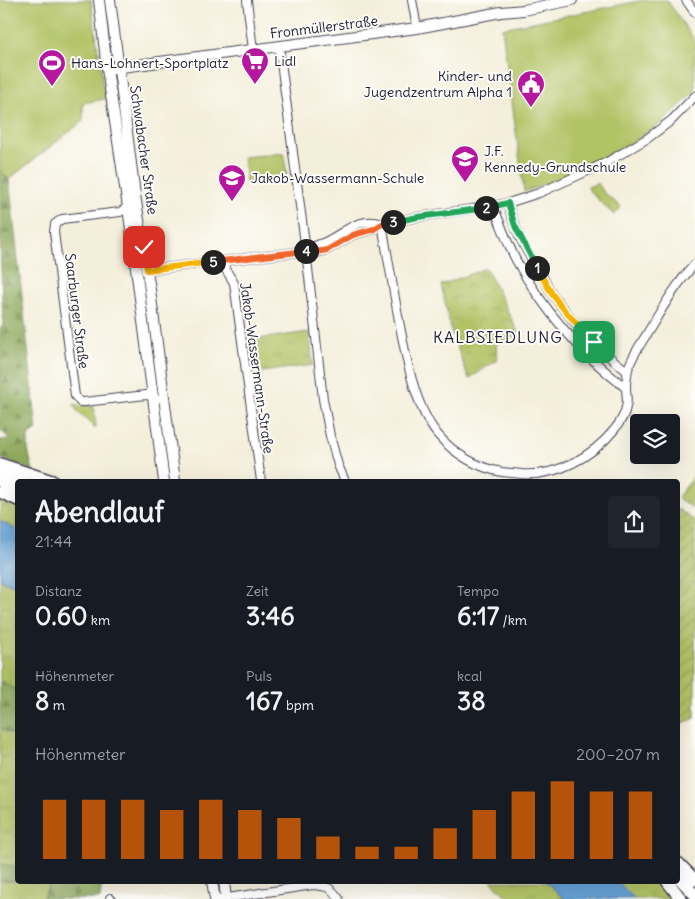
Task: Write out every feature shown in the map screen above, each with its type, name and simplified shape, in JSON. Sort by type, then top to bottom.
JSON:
[{"type":"highway","points":[[0,464],[46,479]]},
{"type":"highway","points":[[0,471],[19,479]]},
{"type":"highway","points":[[0,481],[15,488]]},
{"type":"highway","points":[[0,492],[15,499]]},
{"type":"highway","points":[[680,865],[695,880]]},
{"type":"highway","points":[[680,879],[695,895]]},
{"type":"highway","points":[[669,884],[681,899]]},
{"type":"main road","name":"Schwabacher Straße","points":[[99,0],[164,479]]},
{"type":"main road","name":"Schwabacher Straße","points":[[110,0],[175,479]]},
{"type":"main road","name":"Fronmüllerstraße","points":[[107,69],[417,28],[572,0]]},
{"type":"main road","points":[[214,884],[221,899]]},
{"type":"main road","points":[[221,899],[224,884]]},
{"type":"street","points":[[246,0],[252,50]]},
{"type":"street","points":[[412,0],[417,28]]},
{"type":"street","points":[[686,0],[695,13]]},
{"type":"street","points":[[279,47],[323,398],[330,436],[343,479]]},
{"type":"street","points":[[147,270],[306,251],[356,225],[374,221],[382,224],[508,203],[539,193],[609,161],[672,120],[695,96]]},
{"type":"street","points":[[128,207],[135,195]]},
{"type":"street","points":[[508,203],[515,226],[531,259],[552,294],[594,342],[628,372]]},
{"type":"street","points":[[493,206],[516,259],[528,280],[554,316],[582,350],[626,388]]},
{"type":"street","name":"Saarburger Straße","points":[[128,207],[120,212],[62,219],[55,224],[55,242],[75,396],[80,402],[84,402],[146,395],[153,396]]},
{"type":"street","points":[[382,224],[404,345],[422,409],[436,434],[456,452],[482,466],[502,472],[528,474],[548,472],[577,462],[602,443],[624,413],[631,360],[666,303],[695,264]]},
{"type":"street","name":"Jakob-Wassermann-Straße","points":[[224,261],[226,270],[234,283],[261,479]]},
{"type":"street","points":[[153,396],[164,405]]},
{"type":"street","points":[[221,899],[313,885],[326,886],[333,890],[339,899]]},
{"type":"green space","name":"Hans-Lohnert-Sportplatz","points":[[0,0],[91,0],[105,99],[83,103],[83,121],[9,179],[0,170]]},
{"type":"green space","points":[[645,0],[667,0],[695,41],[695,91],[664,121],[636,140],[578,171],[524,192],[502,28]]},
{"type":"green space","points":[[284,153],[287,178],[246,183],[243,157]]},
{"type":"green space","points":[[0,170],[9,179],[37,430],[28,436],[28,450],[33,471],[0,458],[0,440],[10,439],[0,430],[0,329],[3,325]]},
{"type":"green space","points":[[598,183],[604,193],[621,207],[614,215],[590,192],[588,187]]},
{"type":"green space","points":[[486,268],[519,334],[496,344],[497,360],[469,379],[452,334],[441,285]]},
{"type":"green space","points":[[309,332],[313,365],[255,373],[251,340]]},
{"type":"green space","points":[[74,404],[94,407],[96,428],[81,416]]},
{"type":"green space","points":[[695,472],[695,509],[680,500],[680,494]]},
{"type":"green space","points":[[0,496],[15,503],[15,529],[0,521]]},
{"type":"green space","points":[[680,510],[695,521],[695,718],[680,724]]},
{"type":"green space","points":[[0,579],[15,586],[15,689],[0,682]]},
{"type":"green space","points":[[0,682],[15,689],[15,736],[0,728]]},
{"type":"green space","points":[[0,728],[15,736],[15,867],[0,864]]},
{"type":"green space","points":[[0,864],[15,867],[15,880],[0,880]]},
{"type":"green space","points":[[0,880],[15,881],[15,884],[50,884],[42,899],[0,899]]},
{"type":"green space","points":[[50,884],[102,884],[100,899],[42,899]]},
{"type":"green space","points":[[494,884],[548,884],[565,899],[509,899]]},
{"type":"green space","points":[[620,884],[661,884],[673,899],[635,899]]},
{"type":"water","points":[[0,521],[15,529],[15,586],[0,579]]},
{"type":"water","points":[[548,884],[620,884],[635,899],[565,899]]},
{"type":"place","name":"Lidl","points":[[255,85]]},
{"type":"place","name":"Hans-Lohnert-Sportplatz","points":[[52,87]]},
{"type":"place","name":"Kinder- und Jugendzentrum Alpha 1","points":[[531,108]]},
{"type":"place","name":"J.F. Kennedy-Grundschule","points":[[465,183]]},
{"type":"place","name":"Jakob-Wassermann-Schule","points":[[232,202]]},
{"type":"district","name":"KALBSIEDLUNG","points":[[498,337]]},
{"type":"route","points":[[144,247],[147,270],[306,251],[321,252],[353,235],[374,229],[382,224],[508,203],[515,226],[531,259],[552,294],[594,342]]}]
